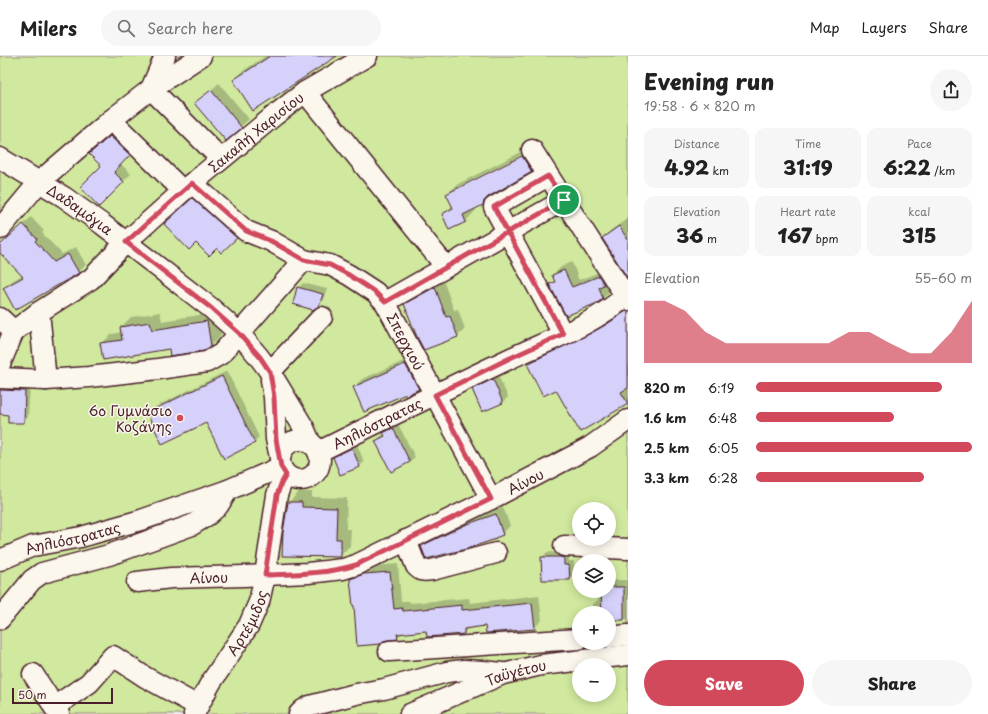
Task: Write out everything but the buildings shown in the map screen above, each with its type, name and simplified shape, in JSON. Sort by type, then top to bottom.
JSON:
[{"type":"street","points":[[151,89],[165,56]]},
{"type":"street","points":[[0,229],[40,182],[111,120],[151,89],[201,56]]},
{"type":"street","name":"Σακαλή Χαρισίου","points":[[0,364],[7,324],[39,312],[91,279],[126,242],[187,187],[269,120],[305,92],[367,56]]},
{"type":"street","points":[[151,89],[221,159]]},
{"type":"street","points":[[305,92],[446,267]]},
{"type":"street","name":"Σπερχιού","points":[[111,120],[187,187],[246,231],[271,241],[304,260],[330,265],[349,275],[375,292],[385,302],[491,499]]},
{"type":"street","points":[[532,150],[627,297]]},
{"type":"street","name":"Δαδαμόγια","points":[[0,158],[64,197],[102,224],[211,308],[239,333],[260,357],[270,372],[315,448]]},
{"type":"street","points":[[548,176],[494,207],[563,334]]},
{"type":"street","points":[[385,302],[564,200]]},
{"type":"street","points":[[0,378],[46,380],[89,377],[206,362],[221,354],[304,260]]},
{"type":"street","name":"Αηλιόστρατας","points":[[315,448],[435,395],[563,334],[613,307],[627,297]]},
{"type":"street","points":[[39,312],[46,380]]},
{"type":"street","points":[[282,466],[276,439],[274,397],[270,372],[322,317]]},
{"type":"street","name":"Αίνου","points":[[137,582],[171,578],[308,573],[343,569],[356,565],[491,499],[590,447],[628,420]]},
{"type":"street","name":"Αηλιόστρατας","points":[[298,440],[305,441],[315,448],[320,458],[316,472],[305,480],[292,479],[282,466],[282,451],[286,445],[298,440]]},
{"type":"street","name":"Αηλιόστρατας","points":[[3,563],[33,546],[81,537],[141,520],[228,490],[282,466]]},
{"type":"street","name":"Αρτέμιδος","points":[[196,710],[210,684],[249,625],[259,602],[265,575],[277,495],[281,484],[282,466]]},
{"type":"street","points":[[0,619],[32,580],[42,574],[109,555],[192,525],[208,515],[218,506],[228,490]]},
{"type":"street","points":[[406,540],[416,566],[419,570],[424,571],[496,553]]},
{"type":"street","points":[[564,546],[628,548]]},
{"type":"street","points":[[390,651],[572,639]]},
{"type":"street","points":[[541,641],[541,665]]},
{"type":"street","points":[[616,641],[628,649]]},
{"type":"street","name":"Ταϋγέτου","points":[[410,714],[504,674],[541,665],[628,649]]},
{"type":"street","points":[[33,674],[56,710],[89,683],[114,656],[196,710]]},
{"type":"street","points":[[299,714],[310,706],[356,694],[384,689],[447,672],[464,670],[504,674]]},
{"type":"green space","points":[[0,56],[628,56],[628,714],[0,714]]},
{"type":"place","name":"6ο Γυμνάσιο Κοζάνης","points":[[180,418]]},
{"type":"route","points":[[564,200],[508,232],[446,267],[385,302],[375,292],[349,275],[330,265],[304,260],[271,241],[246,231],[192,183],[126,242],[211,308],[239,333],[260,357],[270,372],[274,397],[276,439],[281,467],[286,475],[277,495],[265,575],[327,571],[343,569],[356,565],[491,499],[435,395],[563,334],[508,232],[494,207],[548,176],[564,200]]}]
